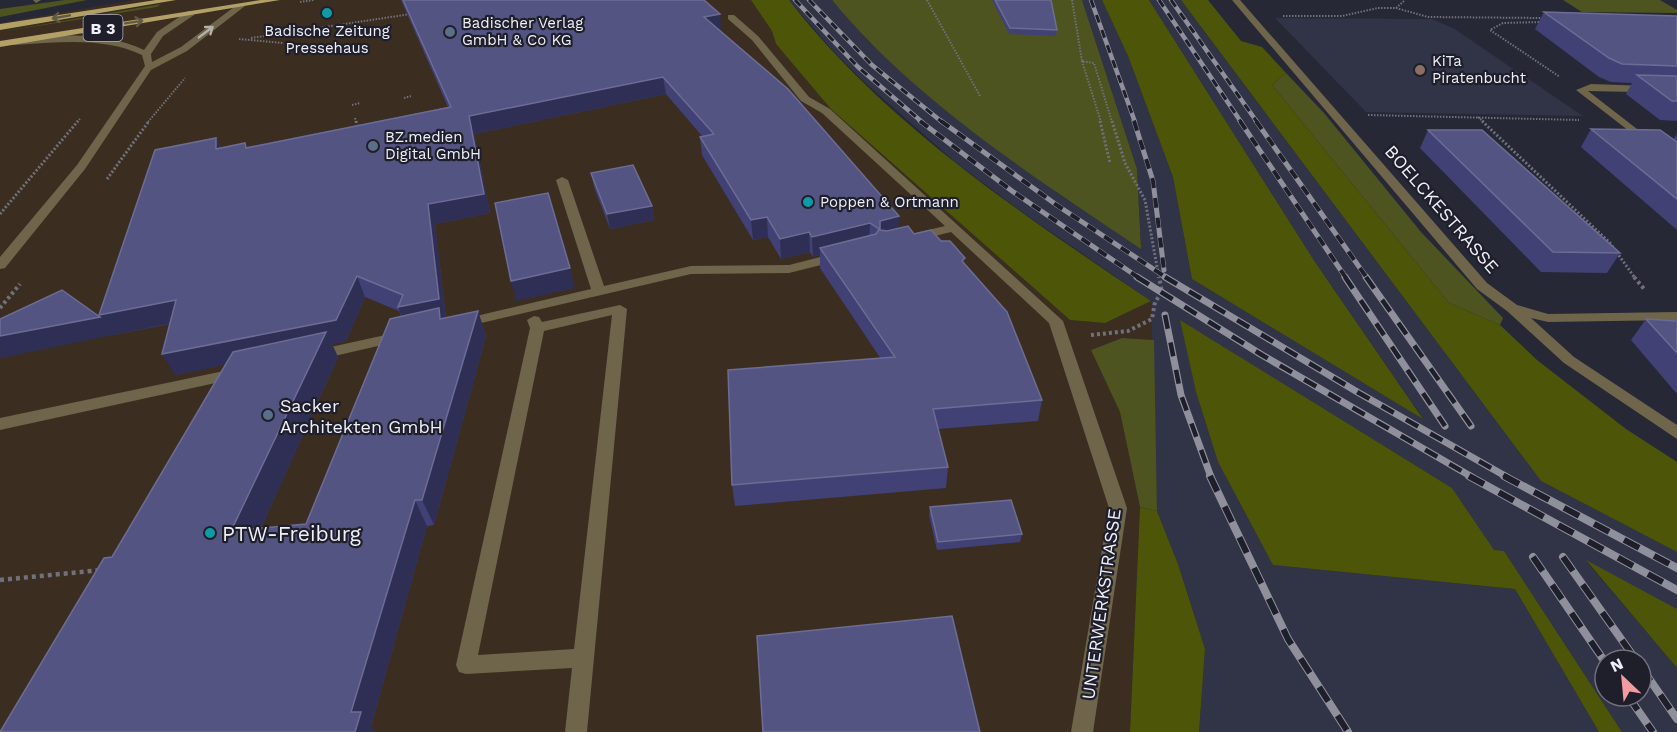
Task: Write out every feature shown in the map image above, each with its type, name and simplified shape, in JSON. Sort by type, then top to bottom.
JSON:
[{"type":"main road","points":[[118,7],[141,0]]},
{"type":"main road","name":"B 3","points":[[0,27],[172,0]]},
{"type":"main road","points":[[191,14],[214,0]]},
{"type":"main road","name":"B 3","points":[[0,44],[191,14],[245,3],[276,0]]},
{"type":"street","name":"BOELCKESTRASSE","points":[[1236,0],[1482,286],[1512,308],[1569,360],[1677,433]]},
{"type":"street","points":[[0,266],[81,167],[148,68],[184,49],[245,3]]},
{"type":"street","points":[[148,68],[146,54],[160,34],[191,14]]},
{"type":"street","name":"UNTERWERKSTRASSE","points":[[731,16],[755,38],[805,99],[826,111],[1056,321],[1118,508],[1082,732]]},
{"type":"street","points":[[14,42],[116,42],[134,46],[146,54]]},
{"type":"street","points":[[1581,90],[1591,87],[1677,90]]},
{"type":"street","points":[[1581,90],[1677,165]]},
{"type":"street","points":[[562,180],[599,292]]},
{"type":"street","points":[[897,242],[953,228]]},
{"type":"street","points":[[451,326],[691,270],[789,269],[858,252]]},
{"type":"street","points":[[531,308],[537,328],[466,665],[582,658]]},
{"type":"street","points":[[1512,308],[1548,318],[1673,316]]},
{"type":"street","points":[[537,328],[620,309],[576,732]]},
{"type":"street","points":[[302,358],[416,333]]},
{"type":"street","points":[[0,424],[256,369]]},
{"type":"path","points":[[927,0],[980,96]]},
{"type":"path","points":[[1072,0],[1082,60],[1107,142],[1110,163]]},
{"type":"path","points":[[1396,8],[1405,0]]},
{"type":"path","points":[[1247,13],[1342,16],[1378,8],[1396,8],[1428,17],[1546,18]]},
{"type":"path","points":[[232,39],[414,13]]},
{"type":"path","points":[[1545,22],[1503,23],[1490,30],[1581,90]]},
{"type":"path","points":[[251,38],[283,42]]},
{"type":"path","points":[[330,46],[335,45]]},
{"type":"path","points":[[285,53],[290,52]]},
{"type":"path","points":[[1060,334],[1102,335],[1128,331],[1152,319],[1155,302],[1162,292],[1145,200],[1125,163],[1094,63],[1082,60]]},
{"type":"path","points":[[122,162],[132,141],[189,73]]},
{"type":"path","points":[[404,98],[411,96]]},
{"type":"path","points":[[352,105],[360,103]]},
{"type":"path","points":[[0,214],[83,114]]},
{"type":"path","points":[[1334,114],[1618,121]]},
{"type":"path","points":[[1478,117],[1610,243],[1624,259],[1631,275],[1673,316]]},
{"type":"path","points":[[355,118],[359,135]]},
{"type":"path","points":[[0,579],[104,570]]},
{"type":"shaded area","points":[[134,0],[751,0],[772,31],[776,44],[831,109],[1070,320],[1105,323],[1151,301],[1154,340],[1122,338],[1091,350],[1120,412],[1140,507],[1130,732],[0,732],[0,23]]},
{"type":"shaded area","points":[[789,0],[832,0],[869,42],[982,137],[1060,195],[1141,248],[1137,169],[1082,0],[1102,0],[1128,56],[1173,177],[1192,279],[1422,417],[1315,262],[1149,0],[1181,0],[1541,481],[1677,552],[1677,609],[1587,562],[1677,668],[1677,732],[1622,732],[1606,708],[1653,708],[1653,648],[1593,648],[1593,688],[1504,551],[1494,551],[1452,488],[1181,321],[1196,392],[1218,462],[1273,565],[1515,589],[1599,732],[1199,732],[1205,649],[1178,564],[1157,511],[1151,301],[1022,212],[954,161],[862,80],[833,51]]},
{"type":"shaded area","name":"KiTa Piratenbucht","points":[[1275,18],[1432,19],[1453,28],[1583,116],[1366,112]]},
{"type":"green space","points":[[65,0],[87,0],[0,17],[0,9]]},
{"type":"green space","points":[[751,0],[789,0],[827,45],[912,127],[1005,200],[1151,301],[1105,323],[1070,320],[831,109],[776,44],[772,31]]},
{"type":"green space","points":[[832,0],[1082,0],[1137,169],[1141,249],[1018,165],[937,104],[864,36]]},
{"type":"green space","points":[[1102,0],[1149,0],[1315,262],[1423,419],[1192,279],[1173,177],[1128,56]]},
{"type":"green space","points":[[1181,0],[1208,0],[1241,41],[1262,47],[1286,73],[1272,85],[1449,303],[1500,325],[1537,360],[1626,429],[1677,462],[1677,552],[1541,481]]},
{"type":"green space","points":[[1563,0],[1660,0],[1677,10],[1677,13],[1582,12]]},
{"type":"green space","points":[[161,4],[157,7],[0,32]]},
{"type":"green space","points":[[1286,73],[1324,113],[1421,232],[1503,318],[1500,325],[1449,303],[1272,85]]},
{"type":"green space","points":[[1180,320],[1452,488],[1494,550],[1504,551],[1593,688],[1593,708],[1606,708],[1622,732],[1599,732],[1515,589],[1273,565],[1218,462],[1196,392]]},
{"type":"green space","points":[[1122,338],[1154,340],[1157,511],[1140,507],[1120,412],[1091,350]]},
{"type":"green space","points":[[1140,507],[1157,511],[1178,564],[1205,649],[1199,732],[1130,732]]},
{"type":"green space","points":[[1586,560],[1677,609],[1677,668]]},
{"type":"building","points":[[403,0],[704,0],[720,14],[704,17],[788,89],[899,216],[880,221],[880,230],[887,231],[908,226],[914,234],[931,230],[941,241],[950,241],[965,258],[962,261],[1007,312],[1042,400],[933,409],[948,467],[732,485],[728,370],[895,357],[820,248],[876,234],[879,229],[870,223],[812,237],[809,232],[780,239],[767,217],[751,220],[700,137],[714,134],[663,77],[469,116],[484,194],[428,204],[439,299],[398,307],[403,295],[357,276],[336,320],[162,354],[176,300],[99,315],[155,150],[216,138],[216,149],[245,143],[246,148],[451,107]]},
{"type":"building","points":[[995,0],[1051,0],[1057,30],[1010,28]]},
{"type":"building","points":[[1544,12],[1677,16],[1677,66],[1622,64],[1609,58]]},
{"type":"building","points":[[1637,75],[1677,76],[1677,101],[1672,101]]},
{"type":"building","points":[[1591,129],[1660,130],[1677,142],[1677,199]]},
{"type":"building","points":[[1428,130],[1482,130],[1620,253],[1553,252]]},
{"type":"building","points":[[633,165],[652,206],[607,214],[591,173]]},
{"type":"building","points":[[548,193],[570,268],[511,281],[495,203]]},
{"type":"building","points":[[62,290],[100,317],[0,336],[0,319]]},
{"type":"building","name":"PTW-Freiburg","points":[[439,308],[440,319],[478,311],[422,500],[415,500],[351,712],[361,712],[355,732],[0,732],[104,558],[112,557],[233,352],[326,332],[231,531],[306,524],[390,319]]},
{"type":"building","points":[[1646,319],[1677,321],[1677,353]]},
{"type":"building","points":[[1011,500],[1022,534],[938,542],[930,507]]},
{"type":"building","points":[[952,616],[980,732],[763,732],[757,636]]},
{"type":"railway","points":[[795,0],[858,67],[922,122]]},
{"type":"railway","points":[[809,0],[872,65],[942,122]]},
{"type":"railway","points":[[1091,0],[1135,122]]},
{"type":"railway","points":[[1159,0],[1241,122]]},
{"type":"railway","points":[[1171,0],[1257,122]]},
{"type":"railway","points":[[920,121],[1012,191],[1139,278]]},
{"type":"railway","points":[[941,121],[1058,206],[1167,278]]},
{"type":"railway","points":[[1134,121],[1153,181],[1164,270]]},
{"type":"railway","points":[[1240,121],[1346,278]]},
{"type":"railway","points":[[1256,121],[1367,278]]},
{"type":"railway","points":[[1137,277],[1262,355],[1472,477]]},
{"type":"railway","points":[[1165,277],[1359,393],[1507,477]]},
{"type":"railway","points":[[1345,277],[1445,426]]},
{"type":"railway","points":[[1366,277],[1471,426]]},
{"type":"railway","points":[[1165,315],[1181,395],[1211,477]]},
{"type":"railway","points":[[1210,476],[1288,639],[1348,732]]},
{"type":"railway","points":[[1469,476],[1677,590]]},
{"type":"railway","points":[[1504,476],[1677,568]]},
{"type":"railway","points":[[1533,557],[1595,648]]},
{"type":"railway","points":[[1563,557],[1627,648]]},
{"type":"railway","points":[[1653,684],[1677,719]]},
{"type":"railway","points":[[1636,708],[1653,732]]},
{"type":"place","name":"Badische Zeitung Pressehaus","points":[[327,13]]},
{"type":"place","name":"Badischer Verlag GmbH & Co KG","points":[[450,32]]},
{"type":"place","name":"KiTa Piratenbucht","points":[[1420,70]]},
{"type":"place","name":"BZ.medien Digital GmbH","points":[[373,146]]},
{"type":"place","name":"Poppen & Ortmann","points":[[808,202]]},
{"type":"place","name":"Sacker Architekten GmbH","points":[[268,415]]},
{"type":"place","name":"PTW-Freiburg","points":[[210,533]]}]
